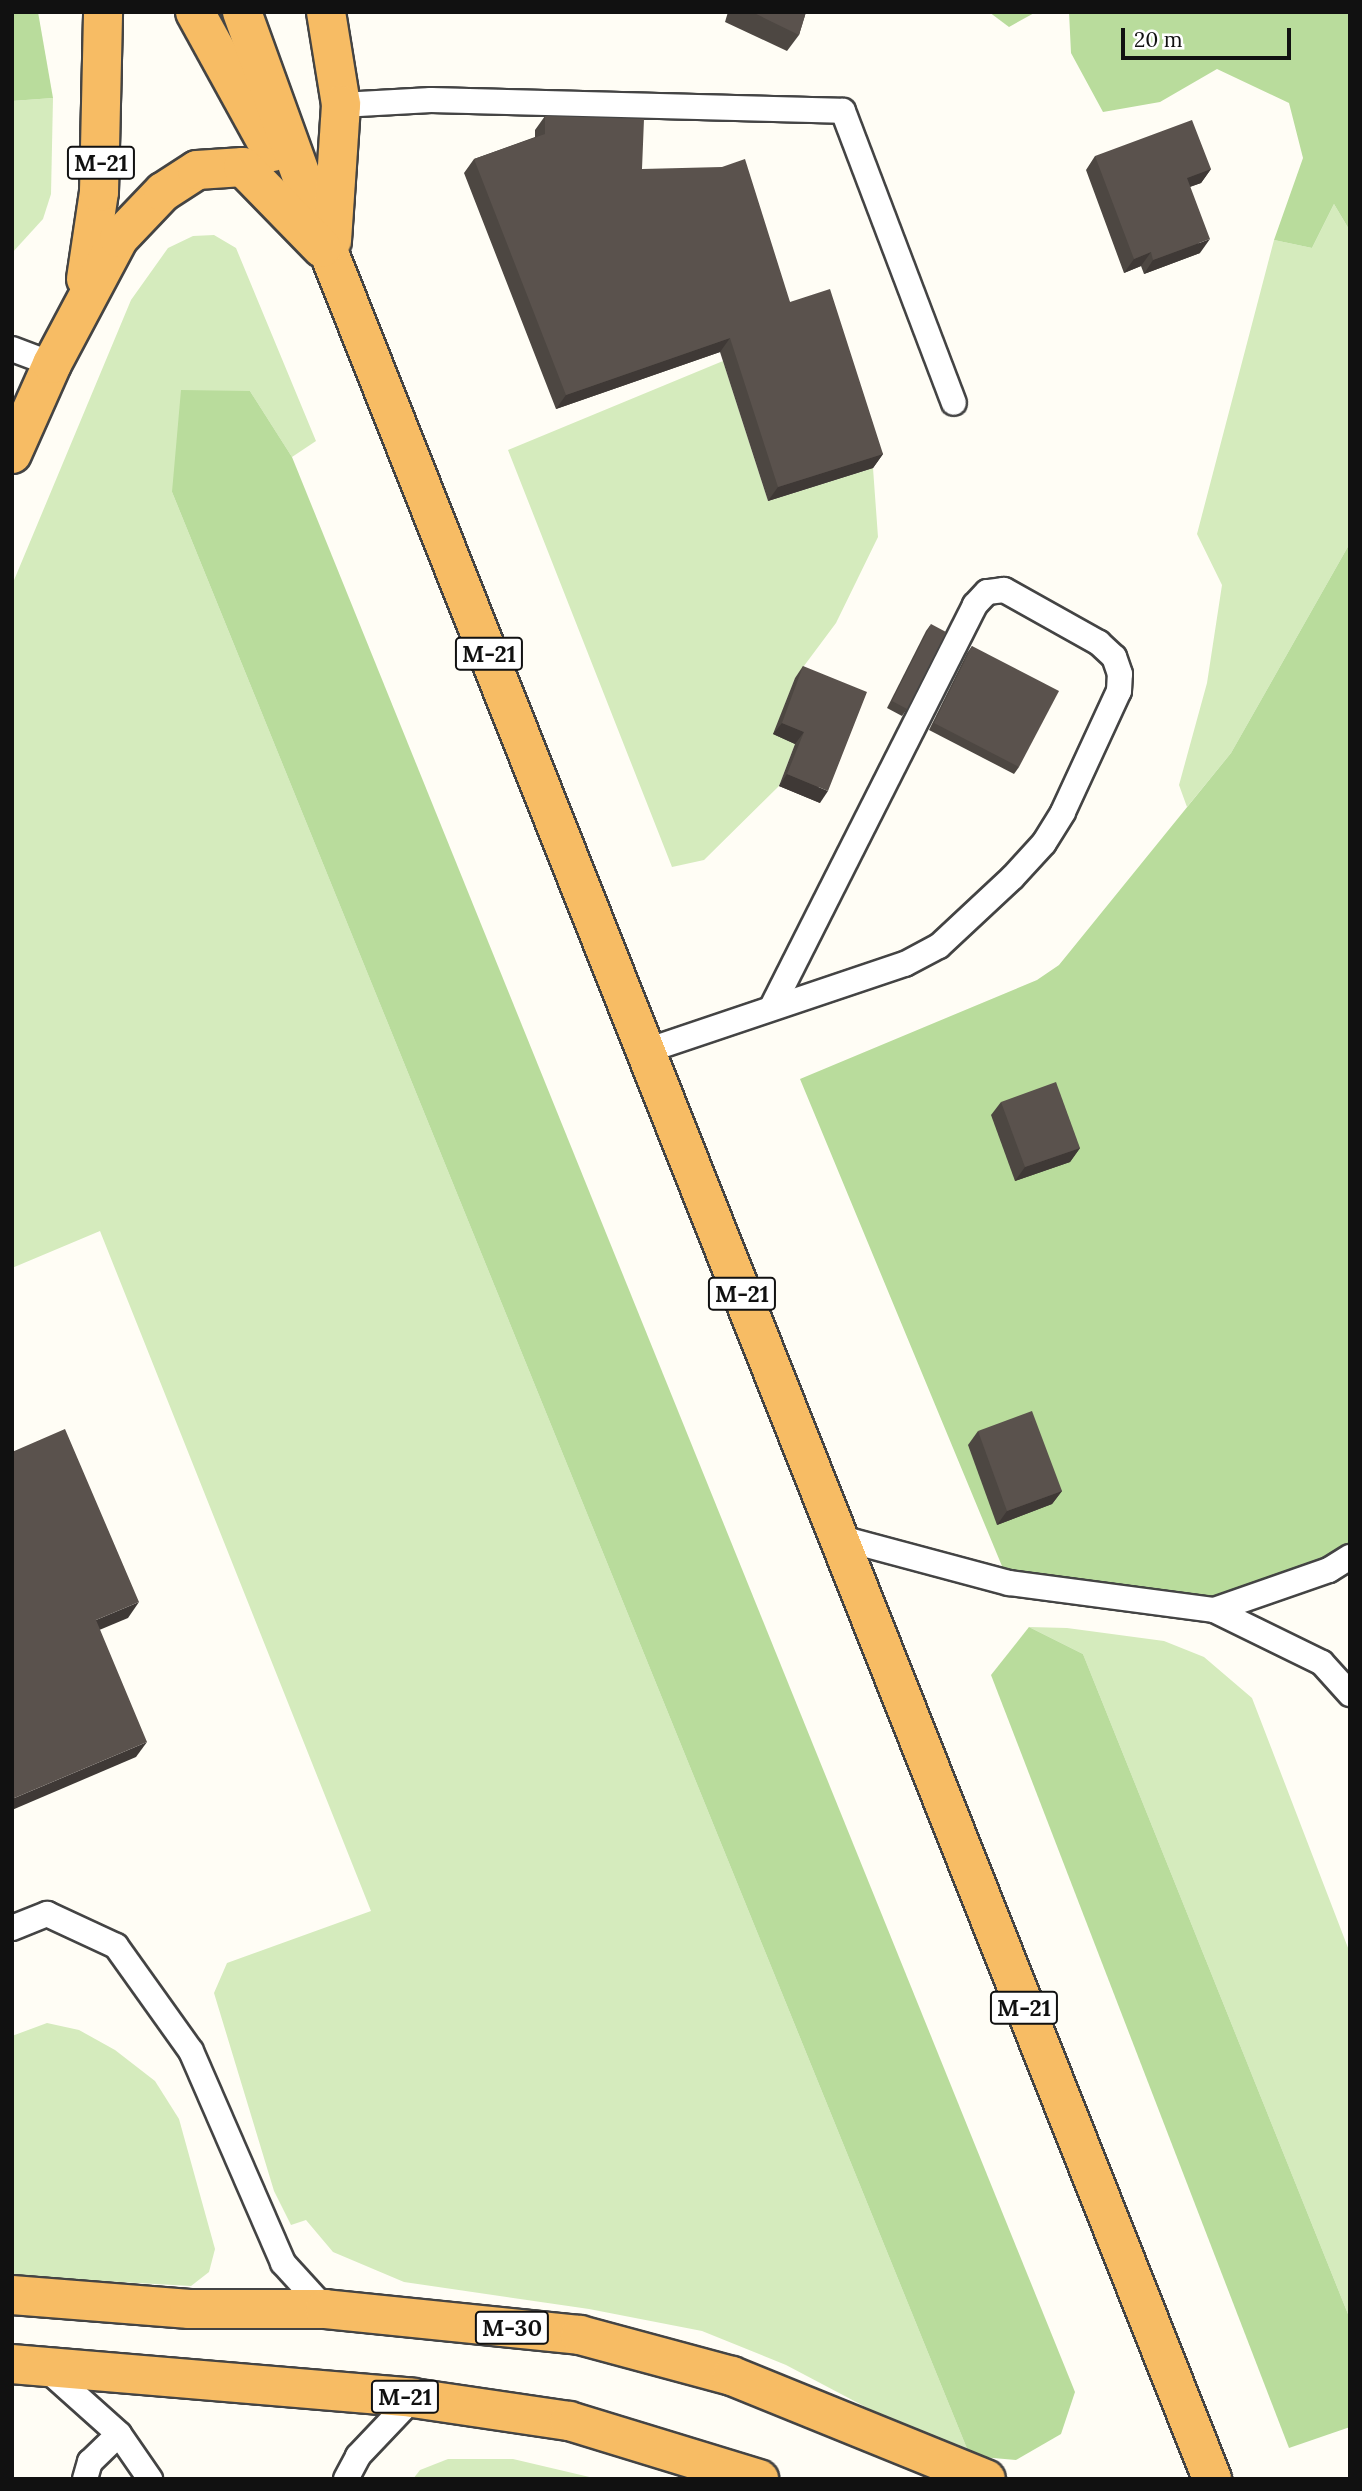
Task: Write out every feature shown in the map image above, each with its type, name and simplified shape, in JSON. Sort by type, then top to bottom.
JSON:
[{"type":"highway","name":"М-21","points":[[12,454],[52,364],[81,313],[99,192],[103,12]]},
{"type":"highway","name":"М-21","points":[[195,12],[331,258],[1212,2479]]},
{"type":"highway","points":[[242,12],[331,258]]},
{"type":"highway","name":"М-21","points":[[326,12],[341,105],[331,258]]},
{"type":"highway","points":[[81,313],[119,238],[163,192],[197,170],[243,167],[331,258]]},
{"type":"highway","name":"М-30","points":[[12,2295],[189,2309],[324,2309],[580,2335],[732,2376],[986,2479]]},
{"type":"highway","name":"М-21","points":[[27,2365],[412,2398],[569,2421],[759,2479]]},
{"type":"lane","points":[[346,12],[341,105],[431,100],[843,111],[954,403]]},
{"type":"lane","points":[[12,349],[52,364],[12,411]]},
{"type":"lane","points":[[646,1051],[905,964],[939,946],[1012,878],[1044,842],[1080,779],[1119,691],[1120,674],[1114,657],[1098,643],[1004,590],[988,592],[975,605],[772,1007]]},
{"type":"lane","points":[[837,1538],[1009,1583],[1214,1610],[1322,1664],[1350,1694]]},
{"type":"lane","points":[[1214,1610],[1329,1570],[1350,1557]]},
{"type":"lane","points":[[12,1928],[47,1914],[116,1946],[191,2051],[283,2263],[324,2309]]},
{"type":"lane","points":[[27,2365],[120,2434],[150,2479]]},
{"type":"lane","points":[[346,2479],[358,2456],[412,2398]]},
{"type":"lane","points":[[85,2479],[90,2462],[120,2434]]},
{"type":"green space","points":[[12,12],[38,12],[53,98],[12,101]]},
{"type":"green space","points":[[989,12],[1036,12],[1009,27]]},
{"type":"green space","points":[[1069,12],[1350,13],[1350,231],[1334,204],[1312,248],[1274,240],[1303,158],[1289,103],[1217,69],[1160,102],[1103,112],[1071,53]]},
{"type":"green space","points":[[53,98],[51,194],[43,219],[12,253],[12,101]]},
{"type":"green space","points":[[1334,204],[1350,231],[1350,543],[1231,753],[1187,807],[1179,785],[1207,683],[1222,585],[1197,534],[1274,240],[1312,248]]},
{"type":"green space","points":[[214,235],[236,248],[316,441],[292,457],[250,391],[172,492],[970,2456],[913,2432],[786,2365],[702,2331],[589,2309],[404,2282],[333,2252],[306,2220],[291,2225],[274,2191],[214,1993],[227,1963],[371,1911],[100,1231],[12,1268],[12,585],[131,300],[168,248],[193,236]]},
{"type":"green space","points":[[723,361],[768,501],[873,468],[878,537],[836,623],[795,678],[774,734],[795,744],[779,786],[704,860],[672,867],[508,450]]},
{"type":"green space","points":[[181,390],[250,391],[292,457],[1075,2392],[1061,2434],[1016,2460],[970,2456],[172,492]]},
{"type":"green space","points":[[1350,543],[1350,1557],[1214,1610],[1009,1583],[800,1079],[1037,980],[1059,965],[1231,753]]},
{"type":"green space","points":[[1029,1627],[1067,1628],[1164,1641],[1204,1657],[1252,1698],[1350,1953],[1350,2319],[1083,1654]]},
{"type":"green space","points":[[1029,1627],[1083,1654],[1350,2319],[1350,2427],[1289,2448],[991,1675]]},
{"type":"green space","points":[[47,2023],[79,2030],[115,2050],[155,2081],[179,2119],[215,2249],[209,2272],[191,2286],[12,2276],[12,2036]]},
{"type":"green space","points":[[448,2459],[513,2459],[598,2479],[413,2479],[420,2470]]},
{"type":"building","points":[[752,12],[806,12],[799,35]]},
{"type":"building","points":[[545,116],[644,119],[642,169],[722,167],[745,159],[790,302],[830,289],[883,454],[778,487],[730,338],[566,395],[474,159],[545,134]]},
{"type":"building","points":[[1192,120],[1211,169],[1187,178],[1210,239],[1153,260],[1151,252],[1134,259],[1095,156]]},
{"type":"building","points":[[931,624],[946,632],[907,709],[892,701]]},
{"type":"building","points":[[972,646],[1059,691],[1019,767],[934,723]]},
{"type":"building","points":[[803,666],[867,692],[828,791],[787,774],[804,732],[782,723]]},
{"type":"building","points":[[1056,1082],[1080,1148],[1025,1167],[1001,1102]]},
{"type":"building","points":[[1032,1411],[1062,1491],[1007,1511],[978,1431]]},
{"type":"building","points":[[65,1429],[139,1602],[96,1620],[147,1742],[12,1799],[12,1452]]}]
